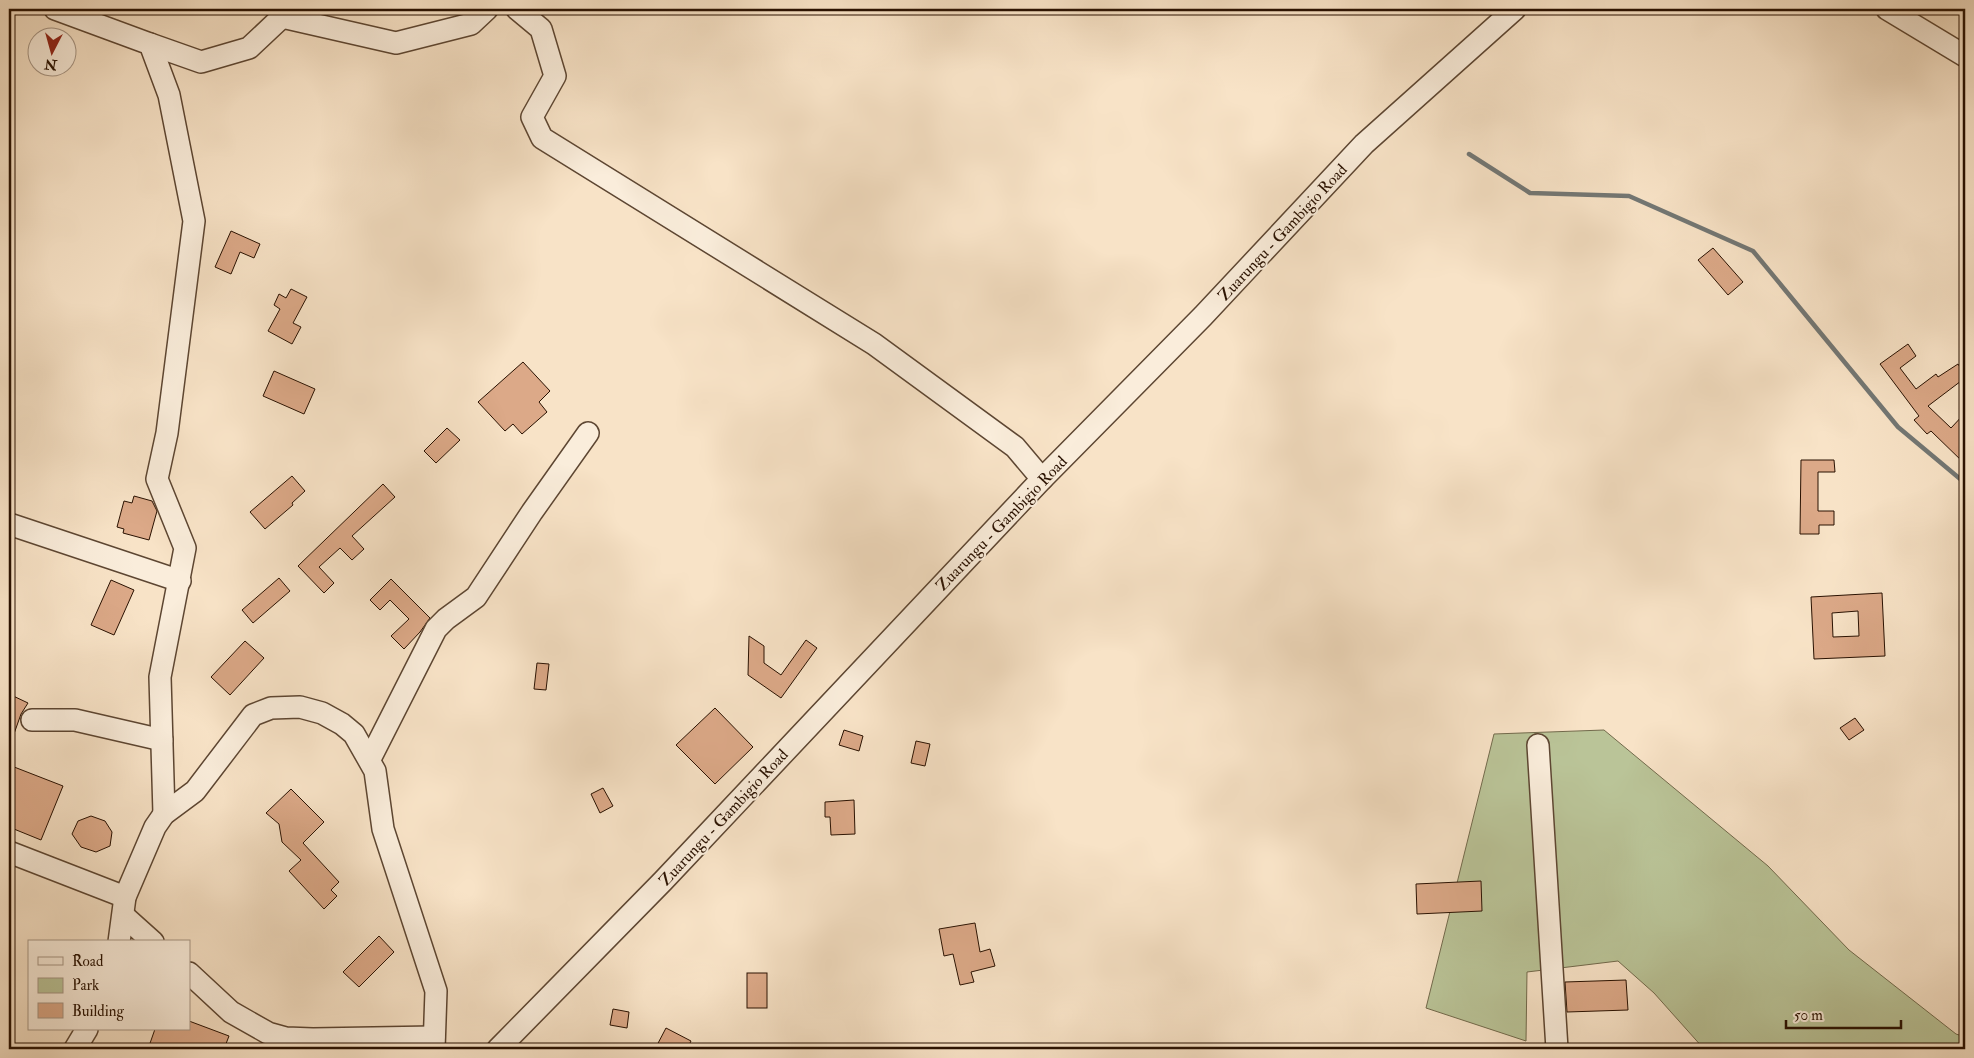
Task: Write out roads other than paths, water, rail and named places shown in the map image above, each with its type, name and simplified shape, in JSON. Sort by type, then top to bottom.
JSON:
[{"type":"street","points":[[55,9],[201,62],[250,48],[282,13],[396,43],[471,24],[487,9]]},
{"type":"street","points":[[517,9],[541,19],[555,76],[532,117],[542,138],[874,344],[1015,447],[1042,479]]},
{"type":"street","name":"Zuarungu - Gambigio Road","points":[[498,1049],[663,881],[1042,479],[1203,316],[1364,144],[1516,9]]},
{"type":"street","points":[[1887,9],[1965,56]]},
{"type":"street","points":[[150,44],[169,96],[194,221],[167,434],[157,479],[185,548],[160,677],[164,814]]},
{"type":"street","points":[[370,759],[436,629],[446,619],[476,597],[532,512],[588,433]]},
{"type":"street","points":[[9,524],[180,580]]},
{"type":"street","points":[[119,940],[124,906],[155,827],[164,814],[195,791],[253,715],[270,708],[300,707],[322,713],[342,724],[354,734],[370,759],[375,771],[383,829],[436,991],[434,1043],[286,1038],[268,1033],[231,1012],[190,974]]},
{"type":"street","points":[[32,720],[75,720],[162,740]]},
{"type":"street","points":[[1538,745],[1557,1049]]},
{"type":"street","points":[[9,852],[124,906],[151,940]]},
{"type":"street","points":[[75,1049],[86,1030]]},
{"type":"waterway","points":[[1469,154],[1530,193],[1629,196],[1753,251],[1898,427],[1965,483]]}]
